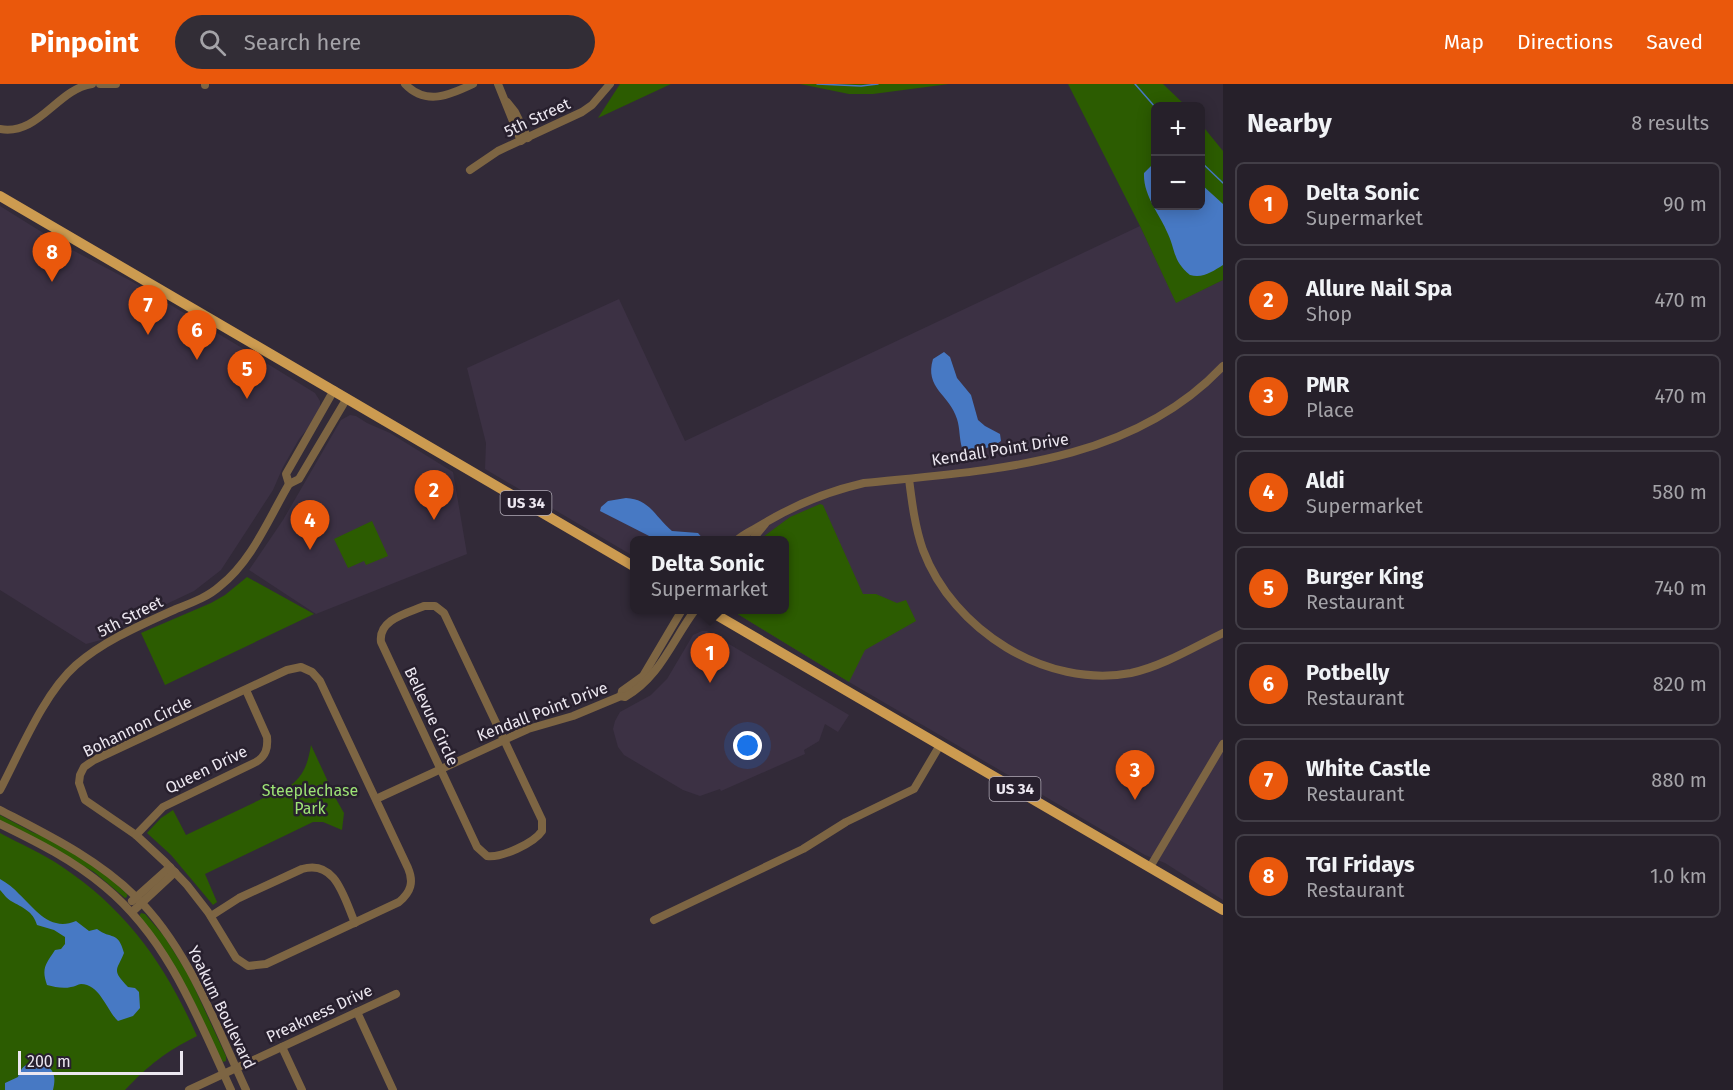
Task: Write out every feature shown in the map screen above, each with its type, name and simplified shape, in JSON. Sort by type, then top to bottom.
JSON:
[{"type":"main road","name":"US 34","points":[[0,196],[630,564]]},
{"type":"main road","name":"US 34","points":[[717,614],[1223,910]]},
{"type":"street","points":[[0,129],[20,128],[35,121],[74,89],[92,84]]},
{"type":"street","points":[[100,84],[116,84]]},
{"type":"street","points":[[405,84],[414,92],[433,98],[447,96],[473,84]]},
{"type":"street","points":[[498,84],[507,102],[509,114],[525,139]]},
{"type":"street","name":"5th Street","points":[[470,170],[485,158],[582,112],[592,105],[610,84]]},
{"type":"street","name":"Kendall Point Drive","points":[[742,536],[792,507],[822,494],[864,483],[1052,459],[1084,451],[1157,419],[1203,385],[1223,366]]},
{"type":"street","name":"5th Street","points":[[289,484],[286,474],[334,390]]},
{"type":"street","name":"5th Street","points":[[0,790],[45,706],[74,666],[95,650],[128,631],[218,588],[232,575],[248,555],[289,484],[299,479],[347,398]]},
{"type":"street","points":[[909,479],[915,521],[923,550],[944,591],[960,611],[982,630],[1025,657],[1055,669],[1077,673],[1128,673],[1149,668],[1223,633]]},
{"type":"street","name":"Kendall Point Drive","points":[[755,536],[766,523]]},
{"type":"street","name":"Bellevue Circle","points":[[424,606],[435,606],[441,609],[504,740],[542,820],[542,831],[534,840],[492,857],[483,854],[477,847],[381,642],[382,628],[392,620],[424,606]]},
{"type":"street","name":"Kendall Point Drive","points":[[645,679],[679,614]]},
{"type":"street","name":"Kendall Point Drive","points":[[376,799],[528,729],[573,716],[621,696],[622,691],[645,679],[691,614]]},
{"type":"street","name":"Bohannon Circle","points":[[294,668],[303,668],[312,672],[320,681],[376,799],[409,870],[411,884],[408,894],[399,902],[267,964],[256,966],[243,963],[236,958],[211,916],[172,869],[136,835],[86,800],[79,783],[84,767],[94,760],[294,668]]},
{"type":"street","name":"Queen Drive","points":[[136,835],[163,807],[256,762],[264,755],[268,744],[267,737],[246,690]]},
{"type":"street","points":[[1150,867],[1223,744]]},
{"type":"street","points":[[654,920],[803,849],[846,822],[914,789],[940,745]]},
{"type":"street","name":"Yoakum Boulevard","points":[[0,810],[81,853],[112,875],[139,900],[181,955],[246,1090]]},
{"type":"street","name":"Yoakum Boulevard","points":[[0,824],[77,865],[105,886],[129,909],[161,950],[178,978],[231,1090]]},
{"type":"street","points":[[211,916],[239,898],[313,866],[331,873],[355,922]]},
{"type":"street","points":[[129,909],[172,869]]},
{"type":"street","name":"Preakness Drive","points":[[189,1090],[396,994]]},
{"type":"street","points":[[357,1012],[393,1090]]},
{"type":"street","points":[[282,1047],[302,1090]]},
{"type":"shaded area","points":[[0,206],[61,244],[131,281],[242,348],[315,393],[320,401],[320,408],[313,422],[299,439],[273,490],[221,570],[194,591],[122,625],[101,640],[86,644],[0,590]]},
{"type":"shaded area","points":[[1140,226],[1176,302],[1223,280],[1223,900],[1165,863],[1145,855],[738,614],[789,614],[789,536],[630,536],[630,554],[485,469],[486,443],[467,368],[619,299],[685,441]]},
{"type":"shaded area","points":[[350,415],[390,433],[453,472],[467,554],[316,614],[249,570],[283,520],[341,420]]},
{"type":"shaded area","points":[[707,631],[849,715],[838,732],[825,724],[819,741],[804,750],[805,754],[721,791],[720,789],[700,796],[683,790],[624,755],[618,747],[613,729],[620,712],[651,695],[667,679],[693,635]]},
{"type":"green space","points":[[620,84],[671,84],[598,118]]},
{"type":"green space","points":[[800,84],[949,84],[873,94],[849,94]]},
{"type":"green space","points":[[1068,84],[1163,84],[1182,102],[1151,102],[1151,210],[1205,210],[1205,129],[1223,151],[1223,280],[1176,303]]},
{"type":"green space","points":[[820,504],[823,505],[863,594],[876,594],[897,603],[906,600],[916,621],[865,650],[849,682],[738,614],[789,614],[789,536],[764,536],[790,517]]},
{"type":"green space","points":[[372,521],[388,556],[366,565],[364,561],[348,568],[334,539]]},
{"type":"green space","points":[[247,577],[314,614],[165,685],[141,633],[211,603]]},
{"type":"green space","name":"Steeplechase Park","points":[[311,745],[344,813],[342,830],[323,822],[313,822],[205,874],[217,902],[213,905],[171,855],[147,833],[161,818],[173,810],[186,835],[291,785],[305,767]]},
{"type":"green space","points":[[0,815],[57,842],[103,872],[127,894],[127,897],[125,898],[94,872],[0,820]]},
{"type":"green space","points":[[0,833],[54,861],[106,901],[142,940],[172,985],[185,1010],[197,1036],[158,1060],[125,1090],[0,1090]]},
{"type":"green space","points":[[141,913],[145,914],[164,936],[188,974],[226,1056],[226,1061],[223,1062],[139,917]]},
{"type":"water","points":[[1151,166],[1151,200],[1146,189],[1144,173]]},
{"type":"water","points":[[1205,188],[1223,204],[1223,265],[1204,275],[1190,275],[1178,261],[1156,210],[1205,210]]},
{"type":"water","points":[[944,352],[950,357],[957,378],[971,395],[978,420],[1000,434],[1001,441],[995,445],[969,454],[962,448],[954,411],[932,377],[933,359]]},
{"type":"water","points":[[634,499],[647,505],[672,531],[698,533],[701,536],[649,536],[600,511],[608,501]]},
{"type":"water","points":[[0,879],[13,888],[37,912],[51,921],[67,924],[76,921],[89,931],[97,929],[117,938],[124,953],[117,973],[128,987],[135,988],[139,992],[140,1008],[133,1016],[118,1021],[98,993],[88,985],[80,984],[65,988],[47,985],[44,974],[45,966],[55,950],[61,949],[65,944],[65,937],[54,930],[37,925],[30,913],[10,900],[0,890]]},
{"type":"water","points":[[40,1061],[53,1073],[53,1090],[5,1090],[5,1083],[18,1077],[26,1065]]},
{"type":"waterway","points":[[817,84],[861,86],[878,84]]},
{"type":"waterway","points":[[1135,84],[1151,102]]},
{"type":"waterway","points":[[1205,166],[1223,183]]},
{"type":"place","name":"TGI Fridays","points":[[52,282]]},
{"type":"place","name":"White Castle","points":[[148,335]]},
{"type":"place","name":"Potbelly","points":[[197,360]]},
{"type":"place","name":"Burger King","points":[[247,399]]},
{"type":"place","name":"Allure Nail Spa","points":[[434,520]]},
{"type":"place","name":"Aldi","points":[[310,550]]},
{"type":"place","name":"Delta Sonic","points":[[710,683]]},
{"type":"place","name":"PMR","points":[[1135,800]]}]
